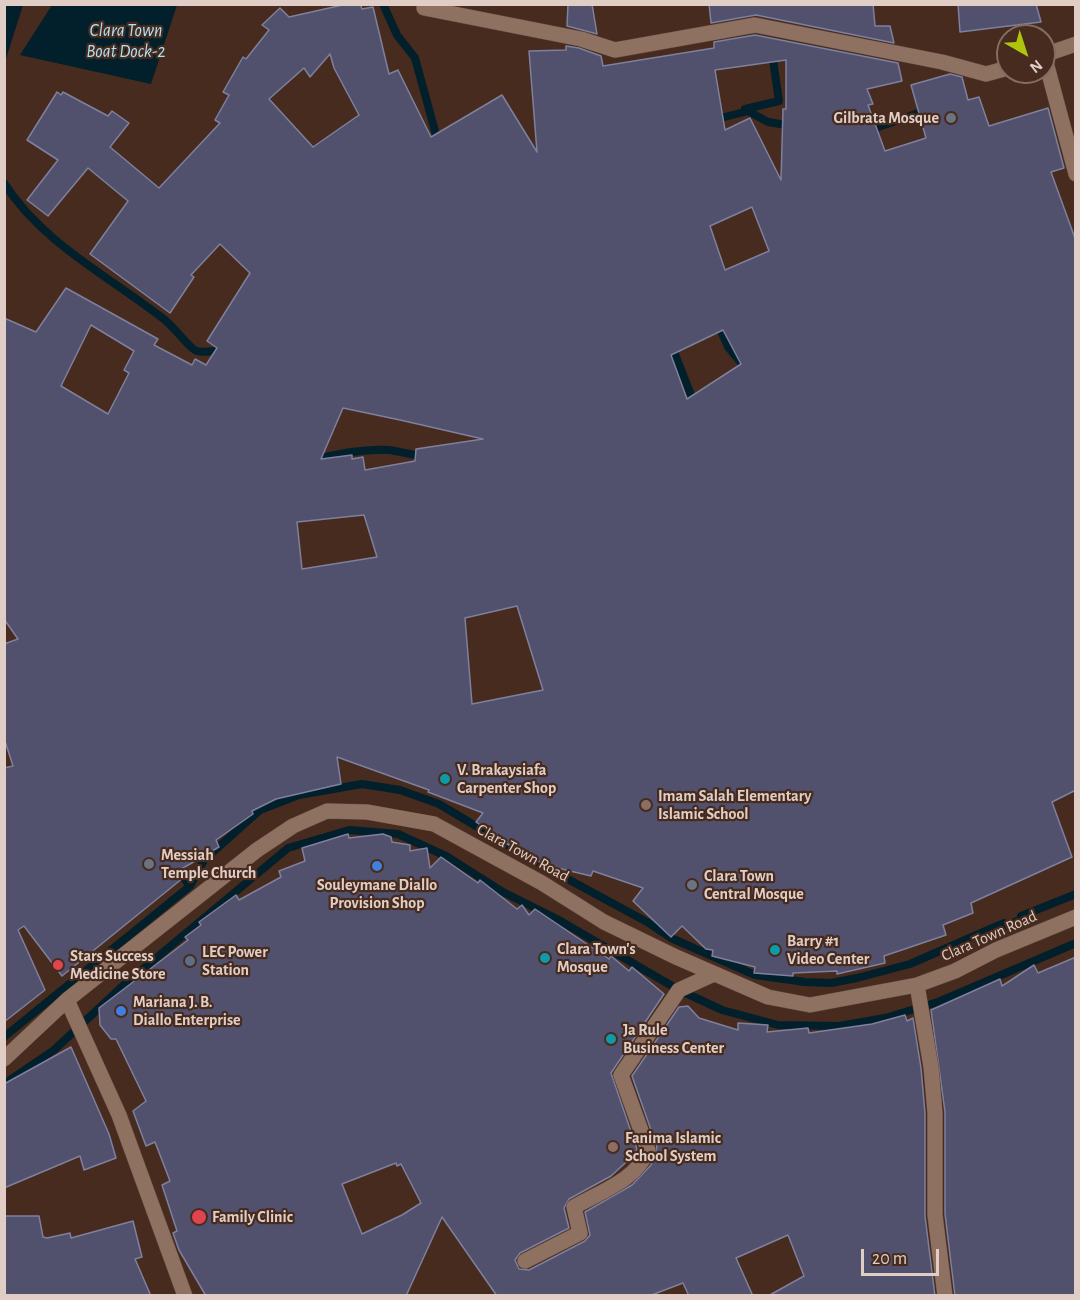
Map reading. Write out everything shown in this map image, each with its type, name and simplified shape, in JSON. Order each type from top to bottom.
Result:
[{"type":"street","points":[[424,8],[581,39],[615,50],[755,25],[942,62],[986,74],[996,71]]},
{"type":"street","points":[[1056,51],[1076,44]]},
{"type":"street","points":[[1052,84],[1076,174]]},
{"type":"street","name":"Clara Town Road","points":[[4,1059],[67,1000],[257,850],[293,826],[327,811],[366,812],[434,824],[542,883],[604,922],[712,975],[768,997],[810,1005],[917,985],[955,971],[996,951],[1076,918]]},
{"type":"street","points":[[525,1261],[580,1233],[574,1207],[632,1174],[645,1158],[648,1150],[621,1075],[679,990],[712,975]]},
{"type":"street","points":[[917,985],[932,1067],[936,1159],[935,1215],[945,1296]]},
{"type":"street","points":[[67,1000],[119,1115],[185,1296]]},
{"type":"water","points":[[4,5],[23,5],[5,62]]},
{"type":"water","name":"Clara Town Boat Dock-2","points":[[52,5],[177,5],[151,84],[20,55]]},
{"type":"building","points":[[347,4],[360,4],[362,9],[373,7],[389,74],[398,70],[431,137],[502,95],[537,152],[529,51],[566,50],[566,46],[601,56],[603,66],[714,48],[714,42],[755,35],[898,63],[902,81],[867,89],[873,104],[868,105],[885,151],[926,138],[911,85],[950,74],[962,77],[968,100],[979,97],[989,126],[1048,108],[1064,168],[1051,172],[1076,241],[1076,790],[1052,802],[1072,857],[971,903],[973,913],[943,925],[946,935],[884,956],[885,963],[837,974],[837,971],[793,973],[793,976],[754,973],[755,967],[712,956],[713,950],[706,949],[682,926],[671,937],[633,901],[643,888],[593,871],[591,876],[545,865],[507,844],[476,822],[483,813],[428,792],[429,790],[337,757],[341,784],[276,799],[252,811],[253,814],[216,840],[219,847],[178,871],[183,878],[62,976],[24,926],[18,930],[45,990],[4,1022],[4,768],[13,766],[4,738],[4,644],[18,639],[4,619],[4,318],[36,332],[66,288],[158,339],[154,345],[192,365],[195,359],[206,365],[217,348],[207,341],[250,273],[220,244],[191,275],[194,277],[170,313],[90,254],[128,201],[88,168],[48,216],[27,200],[58,160],[27,140],[57,92],[61,95],[63,92],[108,116],[112,111],[129,123],[110,147],[159,188],[220,123],[215,120],[229,95],[223,92],[243,57],[246,59],[269,30],[262,25],[280,8],[289,17]],"holes":[[[330,54],[334,68],[359,115],[313,147],[269,99],[304,68],[310,77]],[[786,60],[786,109],[783,109],[781,180],[750,118],[725,130],[715,70]],[[752,207],[769,251],[725,270],[710,226]],[[91,325],[134,351],[124,370],[129,373],[108,414],[61,386]],[[723,330],[741,364],[687,399],[671,355]],[[343,408],[483,439],[416,449],[415,461],[365,470],[363,457],[352,459],[352,455],[321,459]],[[364,515],[377,557],[302,569],[297,522]],[[517,606],[543,690],[472,704],[465,618]]]},
{"type":"building","points":[[568,4],[592,4],[597,34],[567,26]]},
{"type":"building","points":[[709,4],[873,4],[875,26],[890,26],[894,43],[756,15],[711,23]]},
{"type":"building","points":[[958,4],[1036,4],[1041,22],[996,24],[996,28],[960,32]]},
{"type":"building","points":[[348,834],[349,838],[383,834],[391,837],[392,842],[410,845],[410,851],[427,848],[430,868],[441,857],[478,883],[480,880],[517,909],[522,905],[529,915],[535,909],[609,959],[611,956],[629,971],[632,967],[664,994],[611,1073],[637,1149],[634,1155],[611,1176],[569,1199],[564,1208],[569,1228],[520,1253],[515,1260],[519,1269],[529,1270],[585,1241],[590,1235],[585,1212],[632,1185],[651,1165],[657,1147],[632,1076],[679,1007],[688,1006],[699,1018],[738,1030],[738,1023],[768,1025],[767,1032],[808,1028],[809,1033],[872,1024],[905,1015],[907,1021],[913,1018],[921,1068],[925,1113],[925,1216],[935,1296],[768,1296],[804,1276],[788,1235],[736,1258],[753,1296],[689,1296],[683,1283],[649,1296],[497,1296],[442,1217],[406,1296],[206,1296],[179,1250],[173,1233],[177,1231],[162,1185],[170,1181],[155,1142],[146,1146],[133,1111],[146,1101],[116,1039],[111,1039],[100,1025],[99,1008],[188,940],[185,937],[201,925],[199,922],[236,895],[239,900],[281,877],[279,871],[305,861],[302,848]],"holes":[[[396,1163],[397,1166],[401,1164],[421,1203],[362,1234],[342,1184]]]},
{"type":"building","points":[[1076,957],[1076,1296],[955,1296],[945,1214],[945,1112],[931,1010],[1000,979],[1002,986],[1034,965],[1038,973]]},
{"type":"building","points":[[71,1047],[109,1134],[116,1158],[84,1170],[80,1156],[4,1188],[4,1084]]},
{"type":"building","points":[[4,1216],[39,1216],[43,1237],[47,1238],[70,1233],[71,1238],[133,1221],[142,1257],[135,1259],[151,1296],[4,1296]]},
{"type":"waterway","points":[[383,4],[397,35],[415,58],[438,142]]},
{"type":"waterway","points":[[745,109],[779,101],[772,53]]},
{"type":"waterway","points":[[867,131],[927,110]]},
{"type":"waterway","points":[[713,120],[748,111],[768,122],[792,126]]},
{"type":"waterway","points":[[4,183],[20,205],[57,242],[165,320],[194,350],[224,353]]},
{"type":"waterway","points":[[718,324],[728,347],[742,364],[748,363]]},
{"type":"waterway","points":[[671,344],[693,400]]},
{"type":"waterway","points":[[313,460],[350,452],[379,450],[425,456]]},
{"type":"waterway","points":[[4,1037],[190,886],[204,860],[260,810],[299,795],[362,784],[400,790],[439,804],[529,858],[647,922],[671,938],[755,975],[831,983],[857,978],[910,964],[1004,923],[1006,926],[1022,919],[1021,916],[1076,894]]},
{"type":"waterway","points":[[4,1084],[54,1050],[125,984],[288,848],[349,830],[398,834],[448,857],[503,892],[557,919],[679,990],[722,1010],[778,1025],[839,1026],[885,1018],[938,1002],[1076,943]]},
{"type":"waterway","points":[[173,864],[190,886]]},
{"type":"place","name":"Gilbrata Mosque","points":[[951,118]]},
{"type":"place","name":"V. Brakaysiafa Carpenter Shop","points":[[445,779]]},
{"type":"place","name":"Imam Salah Elementary Islamic School","points":[[646,805]]},
{"type":"place","name":"Messiah Temple Church","points":[[149,864]]},
{"type":"place","name":"Souleymane Diallo Provision Shop","points":[[377,866]]},
{"type":"place","name":"Clara Town Central Mosque","points":[[692,885]]},
{"type":"place","name":"Barry #1 Video Center","points":[[775,950]]},
{"type":"place","name":"Clara Town's Mosque","points":[[545,958]]},
{"type":"place","name":"LEC Power Station","points":[[190,961]]},
{"type":"place","name":"Stars Success Medicine Store","points":[[58,965]]},
{"type":"place","name":"Mariana J. B. Diallo Enterprise","points":[[121,1011]]},
{"type":"place","name":"Ja Rule Business Center","points":[[611,1039]]},
{"type":"place","name":"Fanima Islamic School System","points":[[613,1147]]},
{"type":"place","name":"Family Clinic","points":[[199,1217]]}]
